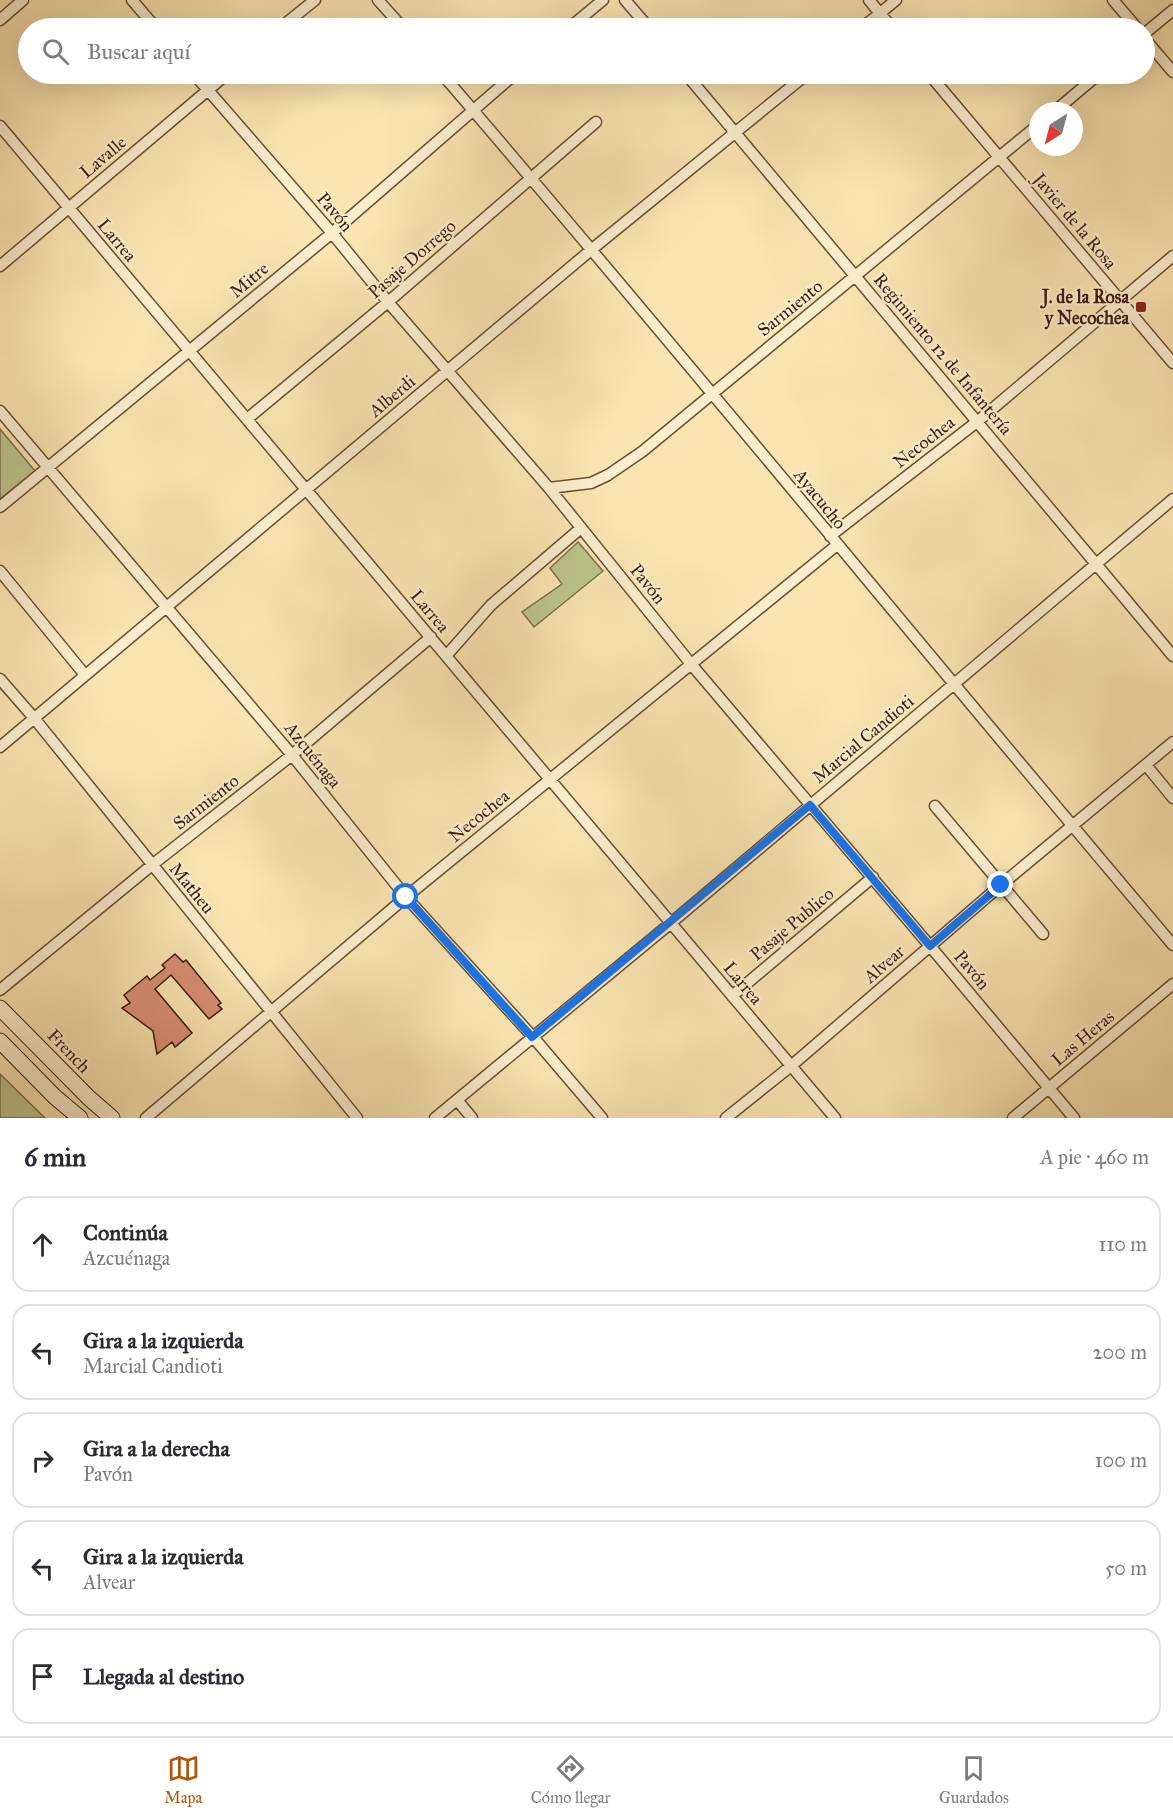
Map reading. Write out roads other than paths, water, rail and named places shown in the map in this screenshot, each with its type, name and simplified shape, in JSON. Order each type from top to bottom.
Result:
[{"type":"main road","name":"French","points":[[0,1008],[102,1115]]},
{"type":"main road","points":[[0,1041],[55,1097],[80,1118]]},
{"type":"street","points":[[132,0],[147,18]]},
{"type":"street","points":[[292,18],[315,0]]},
{"type":"street","points":[[378,0],[394,18]]},
{"type":"street","points":[[581,18],[603,0]]},
{"type":"street","points":[[625,0],[640,18]]},
{"type":"street","points":[[869,0],[884,18]]},
{"type":"street","points":[[874,18],[896,0]]},
{"type":"street","points":[[1113,0],[1128,18]]},
{"type":"street","points":[[0,20],[16,2]]},
{"type":"street","points":[[1155,26],[1173,10]]},
{"type":"street","points":[[1155,50],[1173,72]]},
{"type":"street","name":"Pavón","points":[[203,84],[549,488],[691,664],[1074,1118]]},
{"type":"street","name":"Lavalle","points":[[0,266],[214,84]]},
{"type":"street","name":"Ayacucho","points":[[451,84],[1173,945]]},
{"type":"street","name":"Mitre","points":[[0,507],[332,233],[503,84]]},
{"type":"street","name":"Regimiento 12 de Infantería","points":[[694,84],[1173,656]]},
{"type":"street","name":"Alberdi","points":[[0,747],[591,250],[795,84]]},
{"type":"street","name":"Javier de la Rosa","points":[[937,84],[1173,363]]},
{"type":"street","points":[[1066,102],[1087,84]]},
{"type":"street","name":"Pasaje Dorrego","points":[[247,419],[388,302],[596,122]]},
{"type":"street","name":"Larrea","points":[[0,126],[834,1118]]},
{"type":"street","name":"Sarmiento","points":[[549,488],[591,483],[608,475],[643,451],[1029,133]]},
{"type":"street","name":"Necochea","points":[[146,1118],[406,897],[691,664],[833,541],[1173,256]]},
{"type":"street","name":"Azcuénaga","points":[[0,411],[292,755],[406,897],[602,1118]]},
{"type":"street","name":"Marcial Candioti","points":[[435,1118],[1173,500]]},
{"type":"street","points":[[446,656],[491,605],[581,528]]},
{"type":"street","points":[[0,571],[86,675]]},
{"type":"street","name":"Sarmiento","points":[[0,990],[152,865],[292,755],[431,637]]},
{"type":"street","name":"Matheu","points":[[0,679],[357,1118]]},
{"type":"street","name":"Alvear","points":[[726,1118],[791,1066],[1001,885],[1173,742]]},
{"type":"street","points":[[1146,765],[1173,798]]},
{"type":"street","points":[[935,806],[1043,934]]},
{"type":"street","name":"Pasaje Publico","points":[[732,996],[873,878]]},
{"type":"street","name":"Las Heras","points":[[1013,1118],[1173,984]]},
{"type":"street","points":[[457,1100],[472,1118]]},
{"type":"place","name":"J. de la Rosa y Necochea","points":[[1141,307]]}]
